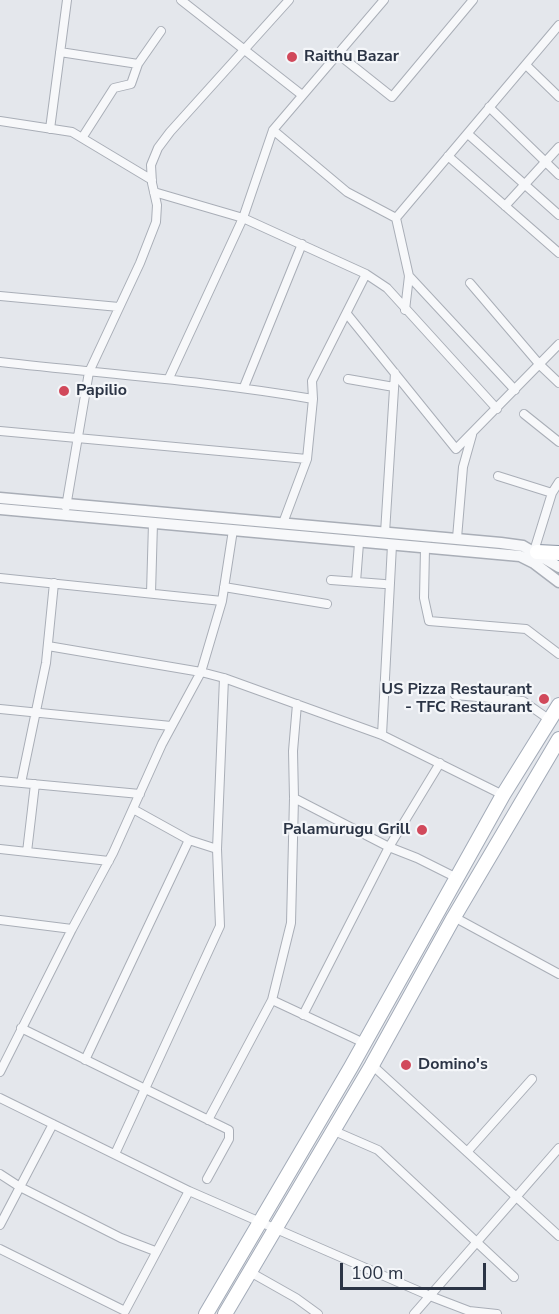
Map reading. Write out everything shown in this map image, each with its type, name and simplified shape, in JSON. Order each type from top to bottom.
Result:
[{"type":"main road","points":[[535,552],[559,553]]},
{"type":"main road","points":[[206,1314],[364,1043],[503,795],[559,705]]},
{"type":"main road","points":[[225,1314],[372,1065],[454,917],[559,739]]},
{"type":"street","points":[[50,129],[67,0]]},
{"type":"street","points":[[181,0],[302,96]]},
{"type":"street","points":[[66,509],[89,372],[141,263],[156,222],[157,205],[151,165],[158,148],[289,0]]},
{"type":"street","points":[[169,378],[243,218],[273,130],[384,0]]},
{"type":"street","points":[[338,54],[392,97],[473,0]]},
{"type":"street","points":[[396,218],[559,25]]},
{"type":"street","points":[[82,138],[114,88],[131,84],[138,64],[161,31]]},
{"type":"street","points":[[60,52],[138,64]]},
{"type":"street","points":[[526,65],[559,97]]},
{"type":"street","points":[[489,107],[559,175]]},
{"type":"street","points":[[0,121],[72,132],[152,180]]},
{"type":"street","points":[[273,130],[346,192],[396,218],[409,276],[405,310]]},
{"type":"street","points":[[468,134],[559,215]]},
{"type":"street","points":[[505,206],[559,147]]},
{"type":"street","points":[[448,156],[559,253]]},
{"type":"street","points":[[154,192],[243,218],[366,274],[387,288],[497,408]]},
{"type":"street","points":[[244,387],[302,244]]},
{"type":"street","points":[[283,524],[307,459],[313,399],[312,381],[366,274]]},
{"type":"street","points":[[409,276],[515,390]]},
{"type":"street","points":[[470,283],[540,365],[559,383]]},
{"type":"street","points":[[0,296],[119,307]]},
{"type":"street","points":[[347,314],[456,449],[559,344]]},
{"type":"street","points":[[0,362],[169,378],[244,387],[313,399]]},
{"type":"street","points":[[386,533],[395,373]]},
{"type":"street","points":[[348,379],[394,387]]},
{"type":"street","points":[[524,414],[559,442]]},
{"type":"street","points":[[0,431],[307,459]]},
{"type":"street","points":[[458,538],[463,467],[473,433]]},
{"type":"street","points":[[498,476],[552,493]]},
{"type":"street","points":[[535,552],[552,493],[559,483]]},
{"type":"street","points":[[0,498],[153,523],[520,556],[534,563],[559,582]]},
{"type":"street","points":[[0,508],[66,509],[458,538],[523,546],[559,567]]},
{"type":"street","points":[[151,593],[153,523]]},
{"type":"street","points":[[0,1072],[109,861],[171,726],[201,672],[222,602],[233,530]]},
{"type":"street","points":[[356,582],[359,543]]},
{"type":"street","points":[[382,735],[392,545]]},
{"type":"street","points":[[425,548],[424,598],[429,621],[526,629],[559,654]]},
{"type":"street","points":[[0,578],[222,602]]},
{"type":"street","points":[[331,580],[384,584]]},
{"type":"street","points":[[21,783],[48,646],[54,583]]},
{"type":"street","points":[[225,587],[327,604]]},
{"type":"street","points":[[48,646],[224,678],[382,735],[503,795]]},
{"type":"street","points":[[115,1154],[220,926],[217,849],[224,678]]},
{"type":"street","points":[[455,695],[523,701],[550,720]]},
{"type":"street","points":[[208,1120],[272,1000],[291,923],[293,751],[297,704]]},
{"type":"street","points":[[0,709],[171,726]]},
{"type":"street","points":[[303,1015],[389,847],[440,763]]},
{"type":"street","points":[[0,781],[140,794]]},
{"type":"street","points":[[27,852],[35,784]]},
{"type":"street","points":[[294,798],[455,878]]},
{"type":"street","points":[[133,809],[189,840],[217,849]]},
{"type":"street","points":[[85,1060],[189,840]]},
{"type":"street","points":[[0,849],[109,861]]},
{"type":"street","points":[[454,917],[559,974]]},
{"type":"street","points":[[0,920],[72,929]]},
{"type":"street","points":[[272,1000],[364,1043]]},
{"type":"street","points":[[21,1028],[225,1127],[230,1133],[229,1139],[207,1179]]},
{"type":"street","points":[[372,1065],[559,1236]]},
{"type":"street","points":[[467,1152],[532,1079]]},
{"type":"street","points":[[0,1098],[189,1191],[277,1227],[430,1296],[469,1311],[497,1314]]},
{"type":"street","points":[[0,1225],[53,1124]]},
{"type":"street","points":[[332,1130],[378,1150],[514,1277]]},
{"type":"street","points":[[414,1314],[559,1148]]},
{"type":"street","points":[[0,1174],[20,1187],[121,1238],[155,1251]]},
{"type":"street","points":[[0,1249],[125,1311],[189,1191]]},
{"type":"street","points":[[250,1272],[296,1298],[318,1314]]},
{"type":"place","name":"Raithu Bazar","points":[[292,57]]},
{"type":"place","name":"Papilio","points":[[64,391]]},
{"type":"place","name":"US Pizza Restaurant - TFC Restaurant","points":[[544,699]]},
{"type":"place","name":"Palamurugu Grill","points":[[422,830]]},
{"type":"place","name":"Domino's","points":[[406,1065]]}]
